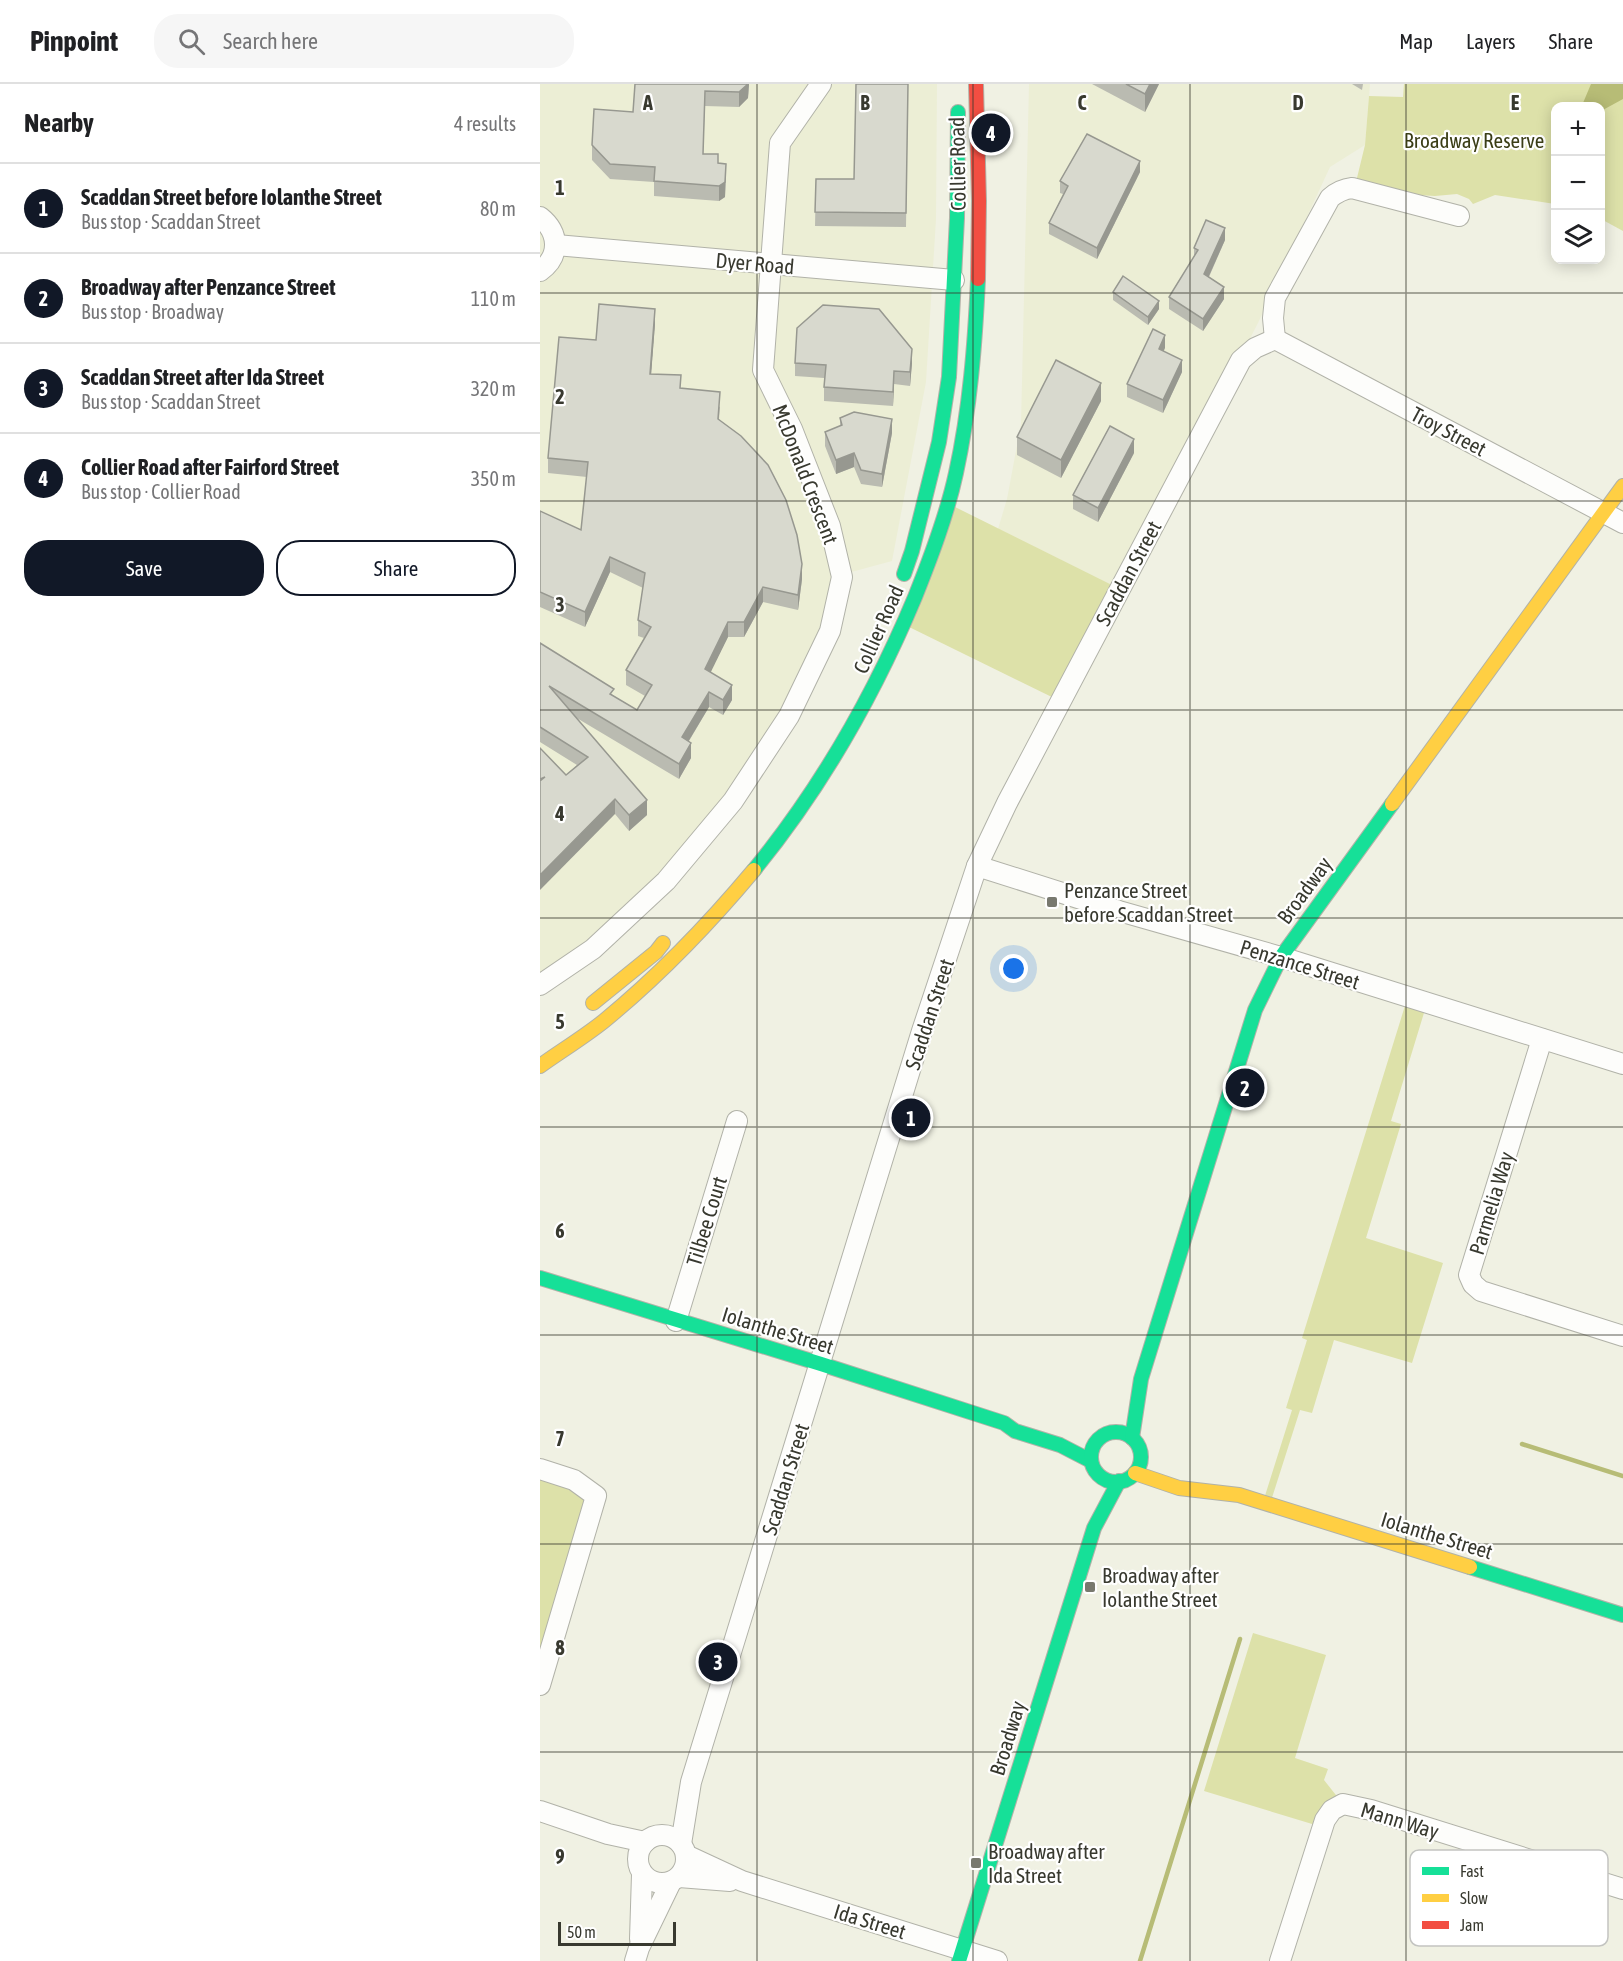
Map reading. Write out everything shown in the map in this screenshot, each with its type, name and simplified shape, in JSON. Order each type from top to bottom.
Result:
[{"type":"street","name":"McDonald Crescent","points":[[540,985],[593,949],[666,881],[733,801],[789,716],[830,631],[842,577],[830,526],[792,429],[763,370],[780,142],[821,84]]},
{"type":"street","name":"Collier Road","points":[[540,1065],[566,1049],[644,988],[723,907],[772,847],[825,773],[872,694],[908,618],[938,536],[959,460],[972,374],[977,286],[979,177],[976,84]]},
{"type":"street","name":"Collier Road","points":[[901,582],[912,551],[939,442],[949,377],[954,280],[958,95]]},
{"type":"street","points":[[1275,339],[1273,318],[1275,298],[1330,198],[1336,193],[1352,188],[1459,216]]},
{"type":"street","points":[[540,217],[549,224],[556,245],[554,255],[540,271]]},
{"type":"street","name":"Dyer Road","points":[[556,245],[954,280]]},
{"type":"street","name":"Troy Street","points":[[1275,339],[1623,523]]},
{"type":"street","name":"Scaddan Street","points":[[683,1849],[690,1782],[922,1031],[977,866],[1006,803],[1241,360],[1255,348],[1275,339]]},
{"type":"street","name":"Broadway","points":[[1132,1438],[1141,1379],[1255,1010],[1281,957],[1623,486]]},
{"type":"street","name":"Penzance Street","points":[[977,866],[1119,911],[1281,957],[1623,1064]]},
{"type":"street","points":[[581,1012],[656,952],[671,935]]},
{"type":"street","name":"Parmelia Way","points":[[1542,1039],[1469,1275],[1473,1284],[1481,1292],[1623,1336]]},
{"type":"street","name":"Tilbee Court","points":[[676,1321],[737,1121]]},
{"type":"street","name":"Iolanthe Street","points":[[540,1278],[1004,1423],[1015,1431],[1060,1445],[1091,1461]]},
{"type":"street","name":"Broadway","points":[[1099,1436],[1141,1379]]},
{"type":"street","name":"Iolanthe Street","points":[[1004,1423],[1027,1421]]},
{"type":"street","points":[[1119,1432],[1132,1438],[1146,1455],[1131,1477],[1098,1486],[1091,1461],[1091,1452],[1099,1436],[1119,1432]]},
{"type":"street","points":[[540,1469],[574,1480],[596,1496],[540,1685]]},
{"type":"street","name":"Iolanthe Street","points":[[1135,1473],[1190,1490],[1239,1495]]},
{"type":"street","name":"Iolanthe Street","points":[[1202,1478],[1239,1495],[1623,1615]]},
{"type":"street","name":"Broadway","points":[[961,1956],[1094,1528],[1119,1481]]},
{"type":"street","name":"Broadway","points":[[1094,1528],[1098,1486]]},
{"type":"street","name":"Scaddan Street","points":[[653,1838],[690,1782]]},
{"type":"street","name":"Mann Way","points":[[1280,1961],[1324,1820],[1332,1810],[1343,1804],[1371,1810],[1499,1850]]},
{"type":"street","points":[[540,1811],[608,1834],[653,1838],[669,1836],[683,1849],[686,1863],[637,1954]]},
{"type":"street","points":[[608,1834],[640,1870],[655,1883],[675,1880]]},
{"type":"street","points":[[637,1954],[640,1870],[638,1853],[653,1838]]},
{"type":"street","name":"Ida Street","points":[[683,1849],[742,1881],[961,1956],[997,1961]]},
{"type":"street","name":"Ida Street","points":[[675,1880],[742,1881]]},
{"type":"street","name":"Mann Way","points":[[1608,1884],[1623,1889]]},
{"type":"shaded area","points":[[540,84],[937,84],[936,219],[926,382],[892,561],[844,574],[790,716],[666,882],[540,985]]},
{"type":"shaded area","points":[[1029,84],[1370,84],[1365,145],[1330,167],[1258,323],[1120,589],[998,529],[1007,499],[1021,424]]},
{"type":"shaded area","points":[[1591,84],[1623,84],[1623,99],[1605,109],[1605,102],[1583,102]]},
{"type":"green space","name":"Broadway Reserve","points":[[1404,84],[1623,84],[1623,231],[1605,221],[1605,102],[1551,102],[1551,203],[1495,195],[1473,204],[1469,199],[1457,194],[1418,195],[1356,182],[1365,145],[1369,96],[1403,97]]},
{"type":"green space","points":[[947,503],[1120,589],[1060,701],[905,625]]},
{"type":"green space","points":[[1408,996],[1427,1003],[1391,1121],[1401,1124],[1366,1238],[1443,1263],[1412,1363],[1334,1340],[1312,1413],[1300,1410],[1270,1504],[1263,1502],[1292,1410],[1286,1408],[1307,1340],[1302,1338]]},
{"type":"green space","points":[[540,1469],[596,1496],[540,1685]]},
{"type":"green space","points":[[1253,1633],[1326,1655],[1295,1758],[1328,1769],[1324,1780],[1343,1804],[1322,1827],[1204,1791]]},
{"type":"building","points":[[635,84],[748,84],[739,92],[705,91],[703,154],[718,154],[718,163],[726,164],[725,182],[719,186],[654,181],[655,167],[610,164],[592,145],[594,109],[633,112]]},
{"type":"building","points":[[856,84],[908,84],[906,213],[815,212],[816,179],[854,179]]},
{"type":"building","points":[[1126,84],[1150,84],[1145,94]]},
{"type":"building","points":[[1087,134],[1140,161],[1097,248],[1049,223],[1068,186],[1060,181]]},
{"type":"building","points":[[1206,220],[1225,228],[1204,274],[1224,287],[1203,319],[1169,297],[1198,250],[1194,248]]},
{"type":"building","points":[[1123,276],[1159,301],[1148,317],[1113,292]]},
{"type":"building","points":[[599,304],[655,309],[650,374],[681,375],[680,388],[720,392],[718,419],[741,436],[768,465],[786,500],[797,535],[802,564],[798,595],[763,587],[744,622],[728,622],[705,669],[732,685],[723,700],[709,692],[682,737],[691,743],[679,764],[549,686],[647,800],[629,815],[615,799],[540,875],[540,781],[545,777],[540,779],[540,748],[566,775],[588,757],[540,727],[540,643],[614,689],[610,694],[637,710],[652,685],[626,670],[651,627],[638,620],[645,573],[610,557],[585,612],[540,592],[540,511],[581,530],[588,462],[548,458],[559,337],[596,340]]},
{"type":"building","points":[[823,305],[879,309],[912,349],[910,372],[894,371],[893,392],[824,387],[826,365],[795,363],[797,328]]},
{"type":"building","points":[[1153,329],[1165,335],[1159,349],[1182,360],[1163,400],[1127,384]]},
{"type":"building","points":[[1056,360],[1101,383],[1061,460],[1017,437]]},
{"type":"building","points":[[854,412],[892,419],[882,474],[861,470],[854,453],[836,460],[825,432],[842,425],[840,418]]},
{"type":"building","points":[[1110,426],[1134,439],[1098,508],[1073,495]]},
{"type":"waterway","points":[[1522,1444],[1623,1476]]},
{"type":"waterway","points":[[1140,1961],[1240,1639]]},
{"type":"traffic: fast","points":[[904,574],[912,551],[939,442],[949,377],[957,218],[958,112]]},
{"type":"traffic: fast","points":[[754,870],[802,807],[864,705],[899,634],[927,567],[948,504],[961,449],[971,376],[978,279]]},
{"type":"traffic: fast","points":[[1132,1438],[1141,1379],[1255,1010],[1281,957],[1392,804]]},
{"type":"traffic: fast","points":[[540,1278],[1004,1423],[1015,1431],[1060,1445],[1091,1461]]},
{"type":"traffic: fast","points":[[1116,1432],[1134,1439],[1141,1457],[1134,1475],[1116,1482],[1098,1475],[1091,1457],[1098,1439],[1116,1432]]},
{"type":"traffic: fast","points":[[959,1961],[1094,1528],[1119,1481]]},
{"type":"traffic: fast","points":[[1470,1567],[1623,1615]]},
{"type":"traffic: slow","points":[[1392,804],[1623,486]]},
{"type":"traffic: slow","points":[[540,1066],[596,1027],[645,986],[701,930],[754,870]]},
{"type":"traffic: slow","points":[[593,1003],[656,952],[663,943]]},
{"type":"traffic: slow","points":[[1135,1473],[1179,1488],[1239,1495],[1470,1567]]},
{"type":"traffic: jam","points":[[976,84],[978,279]]},
{"type":"place","name":"Collier Road after Fairford Street","points":[[991,133]]},
{"type":"place","name":"Penzance Street before Scaddan Street","points":[[1052,902]]},
{"type":"place","name":"Broadway after Penzance Street","points":[[1245,1088]]},
{"type":"place","name":"Scaddan Street before Iolanthe Street","points":[[911,1118]]},
{"type":"place","name":"Broadway after Iolanthe Street","points":[[1090,1587]]},
{"type":"place","name":"Scaddan Street after Ida Street","points":[[718,1662]]},
{"type":"place","name":"Broadway after Ida Street","points":[[976,1863]]}]
